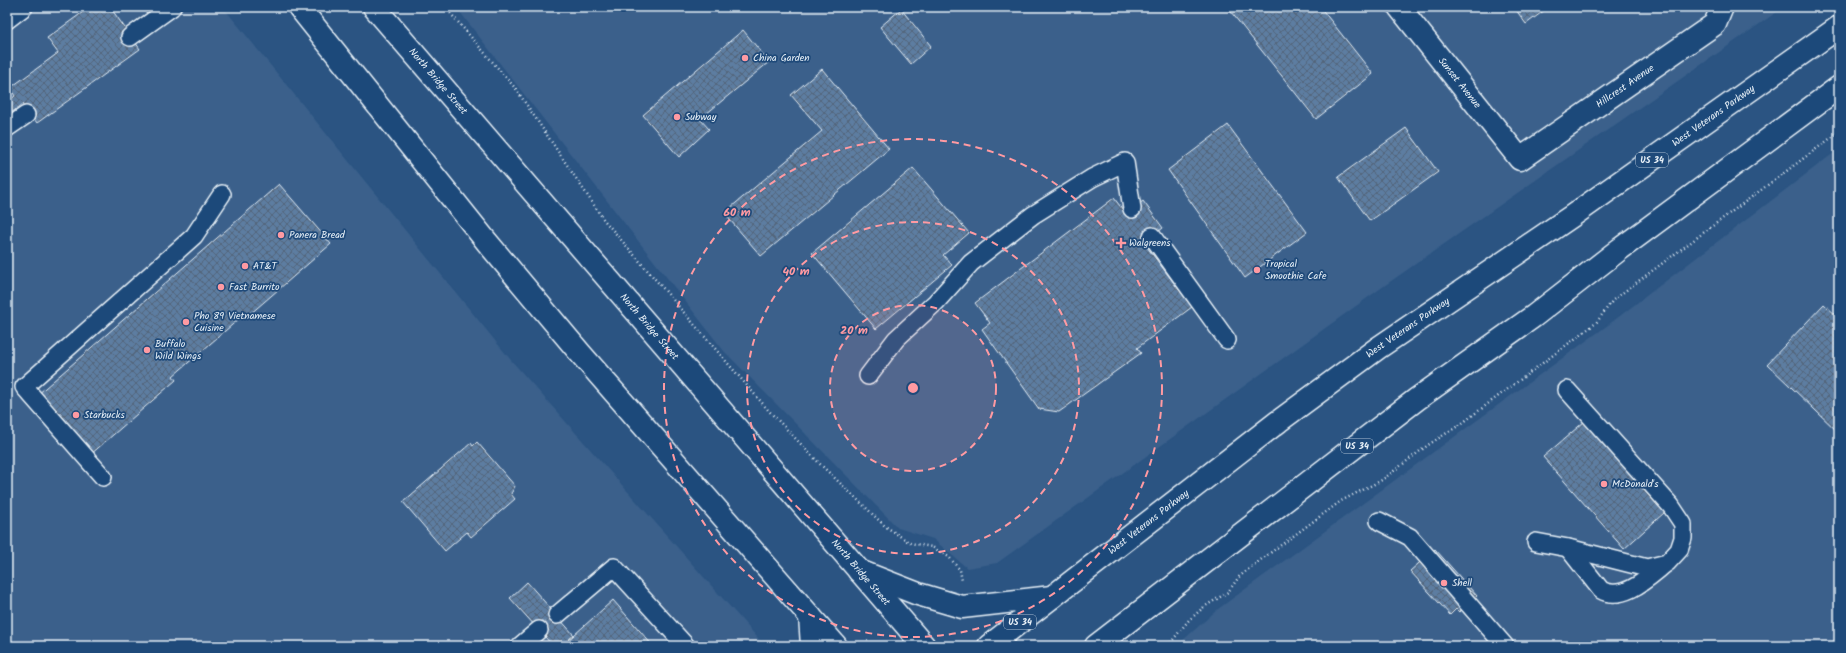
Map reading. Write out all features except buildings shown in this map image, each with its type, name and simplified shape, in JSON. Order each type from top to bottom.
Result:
[{"type":"main road","points":[[299,7],[487,242],[580,353],[836,646]]},
{"type":"main road","name":"North Bridge Street","points":[[374,7],[924,646]]},
{"type":"main road","name":"Sunset Avenue","points":[[1399,7],[1520,159]]},
{"type":"main road","name":"Hillcrest Avenue","points":[[1520,159],[1715,24],[1722,7]]},
{"type":"main road","name":"West Veterans Parkway","points":[[989,646],[1279,421],[1372,353],[1572,216],[1839,27]]},
{"type":"main road","name":"US 34","points":[[1096,646],[1111,639],[1417,399],[1534,316],[1620,249],[1839,88]]},
{"type":"main road","points":[[859,571],[918,594],[962,607],[1052,597]]},
{"type":"main road","points":[[810,616],[812,646]]},
{"type":"lane","points":[[7,20],[24,7]]},
{"type":"lane","points":[[130,37],[172,7]]},
{"type":"lane","points":[[7,128],[26,115]]},
{"type":"lane","points":[[868,376],[896,339],[936,302],[971,263],[1033,214],[1092,178],[1125,162],[1132,209]]},
{"type":"lane","points":[[103,477],[24,388],[194,236],[222,194]]},
{"type":"lane","points":[[1152,236],[1227,340]]},
{"type":"lane","points":[[1567,390],[1672,506],[1683,524],[1683,538],[1680,550],[1667,563],[1641,583],[1617,594],[1607,593],[1601,590],[1568,548]]},
{"type":"lane","points":[[1379,521],[1410,537],[1505,646]]},
{"type":"lane","points":[[1536,542],[1568,548],[1647,568],[1667,563]]},
{"type":"lane","points":[[557,615],[614,567],[686,646]]},
{"type":"lane","points":[[520,646],[539,630]]},
{"type":"path","points":[[445,7],[516,89],[604,220],[770,411],[820,464],[885,526],[910,543],[932,547],[949,557],[960,570],[962,588]]},
{"type":"path","points":[[1168,646],[1188,621],[1204,607],[1228,592],[1239,577],[1251,567],[1341,501],[1382,480],[1428,445],[1461,424],[1596,323],[1613,300],[1618,296],[1839,132]]},
{"type":"shaded area","points":[[7,7],[223,7],[510,359],[765,646],[7,646]]},
{"type":"shaded area","points":[[456,7],[1784,7],[1384,286],[997,563],[967,568],[933,539],[898,528],[724,351]]},
{"type":"shaded area","points":[[1839,149],[1839,646],[1179,646],[1182,641],[1218,609],[1608,325]]},
{"type":"place","name":"China Garden","points":[[745,58]]},
{"type":"place","name":"Subway","points":[[677,117]]},
{"type":"place","name":"Panera Bread","points":[[281,235]]},
{"type":"place","name":"Walgreens","points":[[1121,243]]},
{"type":"place","name":"AT&T","points":[[245,266]]},
{"type":"place","name":"Tropical Smoothie Cafe","points":[[1257,270]]},
{"type":"place","name":"Fast Burrito","points":[[221,287]]},
{"type":"place","name":"Pho 89 Vietnamese Cuisine","points":[[186,322]]},
{"type":"place","name":"Buffalo Wild Wings","points":[[147,350]]},
{"type":"place","name":"Starbucks","points":[[76,415]]},
{"type":"place","name":"McDonald's","points":[[1604,484]]},
{"type":"place","name":"Shell","points":[[1444,583]]}]
